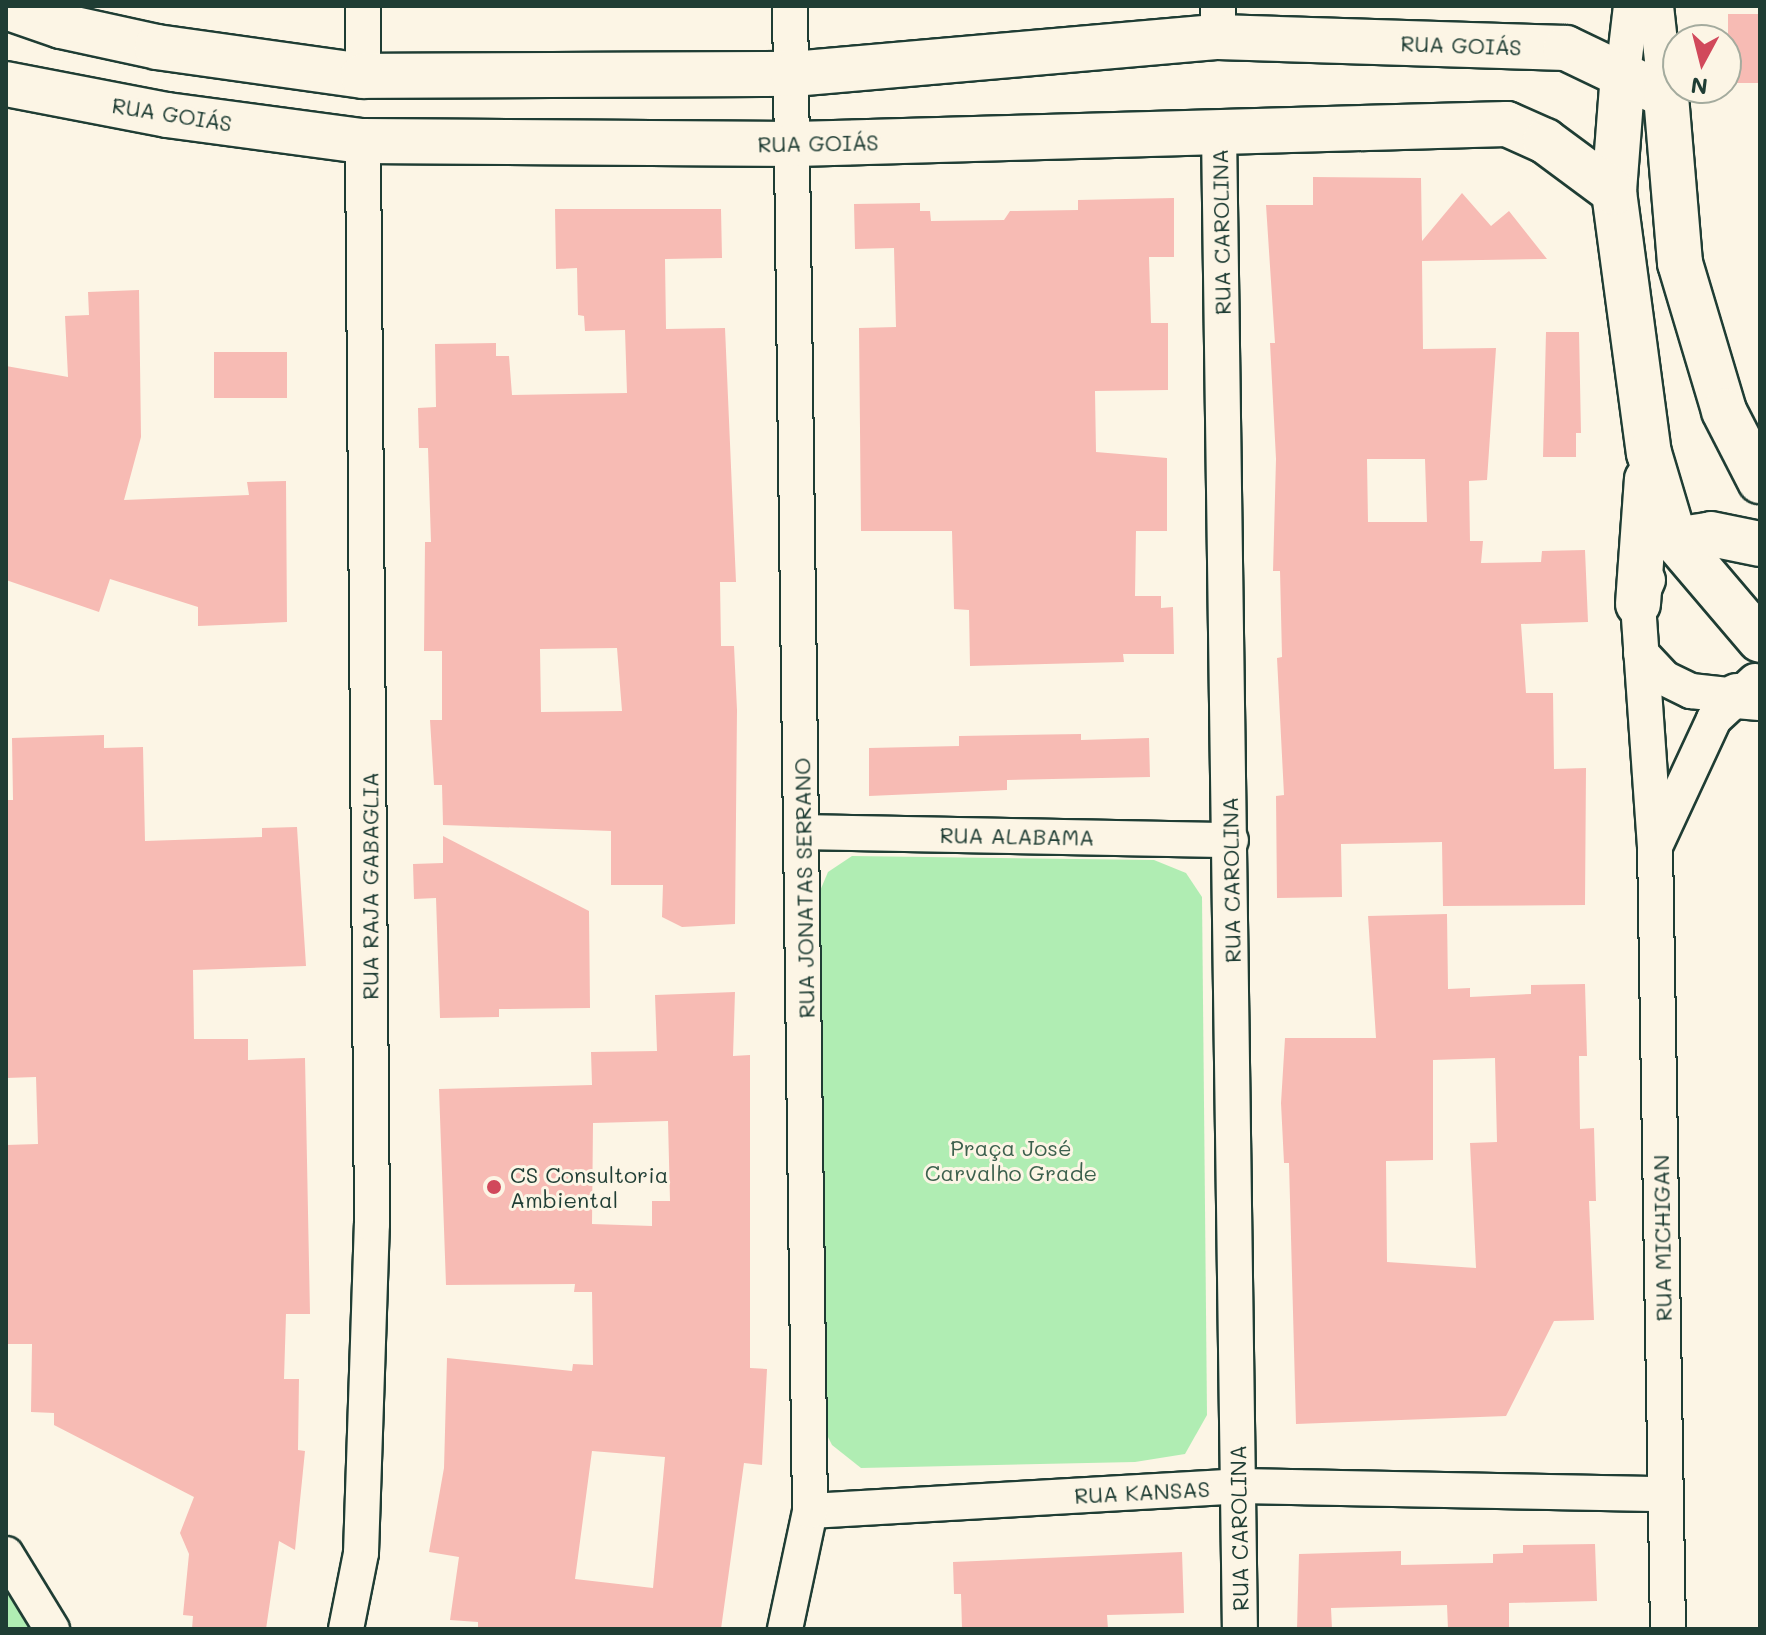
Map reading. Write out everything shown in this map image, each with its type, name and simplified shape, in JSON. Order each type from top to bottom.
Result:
[{"type":"main road","name":"RUA GOIÁS","points":[[6,7],[61,26],[157,47],[363,76],[793,74],[1218,22],[1566,48],[1662,94]]},
{"type":"main road","points":[[1623,74],[1614,192],[1649,453],[1675,540],[1760,640]]},
{"type":"main road","name":"RUA GOIÁS","points":[[6,84],[167,115],[363,141],[795,144],[1507,124],[1545,141],[1614,192]]},
{"type":"main road","points":[[1667,104],[1680,263],[1724,411],[1760,481]]},
{"type":"main road","points":[[1638,604],[1649,453]]},
{"type":"main road","points":[[1675,540],[1711,534],[1760,544]]},
{"type":"street","points":[[363,6],[363,76]]},
{"type":"street","name":"RUA JONATAS SERRANO","points":[[785,1629],[810,1511],[795,144],[790,6]]},
{"type":"street","points":[[1623,74],[1631,6]]},
{"type":"street","points":[[1656,6],[1662,60]]},
{"type":"street","name":"RUA CAROLINA","points":[[1219,131],[1240,1629]]},
{"type":"street","name":"RUA RAJA GABAGLIA","points":[[346,1629],[361,1553],[372,1224],[363,141]]},
{"type":"street","name":"RUA MICHIGAN","points":[[1668,1629],[1655,846],[1638,604],[1651,571],[1675,540]]},
{"type":"street","points":[[1641,653],[1664,678],[1691,691],[1752,690]]},
{"type":"street","name":"RUA MICHIGAN","points":[[1655,846],[1714,719],[1752,690]]},
{"type":"street","name":"RUA ALABAMA","points":[[803,832],[1231,840]]},
{"type":"street","name":"RUA KANSAS","points":[[810,1511],[1239,1486],[1666,1494]]},
{"type":"street","points":[[6,1554],[52,1629]]},
{"type":"green space","name":"Praça José Carvalho Grade","points":[[852,856],[1154,860],[1186,873],[1202,897],[1207,1415],[1185,1454],[1135,1462],[861,1468],[832,1445],[819,1419],[814,905],[828,872]]},
{"type":"green space","points":[[6,1585],[29,1629],[6,1629]]},
{"type":"building","points":[[1728,14],[1760,14],[1760,83],[1742,83],[1742,24],[1728,24]]},
{"type":"building","points":[[1313,177],[1421,178],[1422,241],[1462,193],[1491,226],[1509,211],[1547,259],[1422,261],[1423,349],[1496,348],[1487,480],[1469,481],[1470,541],[1483,541],[1481,563],[1541,562],[1542,551],[1585,550],[1588,622],[1521,624],[1526,693],[1553,693],[1554,769],[1586,768],[1585,905],[1443,906],[1442,842],[1341,844],[1342,897],[1277,898],[1276,796],[1284,795],[1277,658],[1282,657],[1280,571],[1273,571],[1276,459],[1270,343],[1275,343],[1266,205],[1313,205]],"holes":[[[1367,459],[1425,459],[1427,522],[1368,522]]]},
{"type":"building","points":[[1174,198],[1174,257],[1149,257],[1151,323],[1168,323],[1168,390],[1095,391],[1096,452],[1167,458],[1167,531],[1136,531],[1135,596],[1161,596],[1161,608],[1173,607],[1174,654],[1123,654],[1124,662],[970,666],[969,610],[954,609],[952,531],[861,531],[859,328],[896,327],[894,248],[855,249],[854,204],[920,203],[920,211],[930,211],[931,221],[1004,220],[1010,211],[1078,210],[1078,200]]},
{"type":"building","points":[[555,209],[721,209],[722,258],[665,259],[666,329],[725,328],[736,582],[720,582],[721,646],[734,646],[737,710],[735,924],[682,927],[662,917],[663,885],[611,885],[611,831],[443,825],[442,785],[434,785],[430,720],[442,720],[442,651],[424,651],[425,542],[431,542],[428,448],[419,448],[418,408],[436,407],[435,344],[496,343],[496,356],[509,356],[512,395],[627,393],[625,330],[585,331],[584,316],[578,315],[577,268],[556,269]],"holes":[[[617,648],[622,711],[541,712],[540,649]]]},
{"type":"building","points":[[139,290],[141,437],[124,500],[249,495],[247,482],[286,481],[287,622],[198,626],[198,607],[110,579],[99,612],[6,580],[6,366],[68,377],[65,316],[89,315],[88,292]]},
{"type":"building","points":[[1546,332],[1579,332],[1581,433],[1576,433],[1576,457],[1543,457]]},
{"type":"building","points":[[214,352],[287,352],[287,398],[214,398]]},
{"type":"building","points":[[1081,734],[1081,740],[1149,738],[1150,777],[1007,780],[1007,790],[869,796],[869,748],[959,746],[959,736]]},
{"type":"building","points":[[104,735],[104,748],[143,747],[145,841],[262,837],[262,828],[297,827],[306,966],[193,970],[194,1039],[248,1039],[248,1060],[305,1058],[310,1314],[286,1314],[284,1379],[299,1379],[298,1450],[305,1451],[295,1550],[279,1541],[266,1629],[192,1629],[193,1616],[183,1615],[189,1554],[180,1533],[194,1497],[54,1425],[54,1413],[31,1412],[32,1344],[6,1344],[6,1145],[38,1144],[36,1077],[6,1078],[6,800],[13,800],[12,738]]},
{"type":"building","points":[[443,836],[589,911],[590,1008],[499,1009],[499,1017],[440,1018],[436,898],[414,899],[413,864],[443,863]]},
{"type":"building","points":[[1447,914],[1448,989],[1470,988],[1470,997],[1531,994],[1531,985],[1585,984],[1587,1056],[1579,1056],[1580,1129],[1594,1128],[1596,1201],[1589,1201],[1594,1320],[1554,1321],[1506,1416],[1296,1424],[1289,1163],[1284,1163],[1281,1103],[1285,1038],[1376,1038],[1368,916]],"holes":[[[1495,1058],[1497,1142],[1470,1143],[1476,1268],[1387,1262],[1386,1161],[1433,1160],[1433,1060]]]},
{"type":"building","points":[[735,992],[733,1056],[750,1055],[750,1368],[767,1369],[762,1465],[744,1463],[721,1629],[478,1629],[478,1622],[450,1620],[459,1557],[429,1552],[444,1468],[447,1358],[572,1371],[573,1364],[593,1365],[592,1292],[574,1292],[575,1284],[446,1285],[439,1089],[592,1085],[591,1052],[657,1051],[655,995]],"holes":[[[668,1121],[670,1201],[652,1201],[652,1226],[592,1224],[593,1123]],[[592,1451],[665,1457],[653,1588],[575,1579]]]},
{"type":"building","points":[[1595,1544],[1597,1601],[1509,1603],[1509,1629],[1448,1629],[1447,1605],[1331,1608],[1332,1629],[1297,1629],[1299,1554],[1401,1551],[1401,1565],[1493,1563],[1493,1554],[1523,1553],[1523,1545]]},
{"type":"building","points":[[1182,1552],[1184,1613],[1107,1615],[1108,1629],[962,1629],[961,1594],[954,1594],[953,1562]]},
{"type":"place","name":"CS Consultoria Ambiental","points":[[494,1187]]}]
